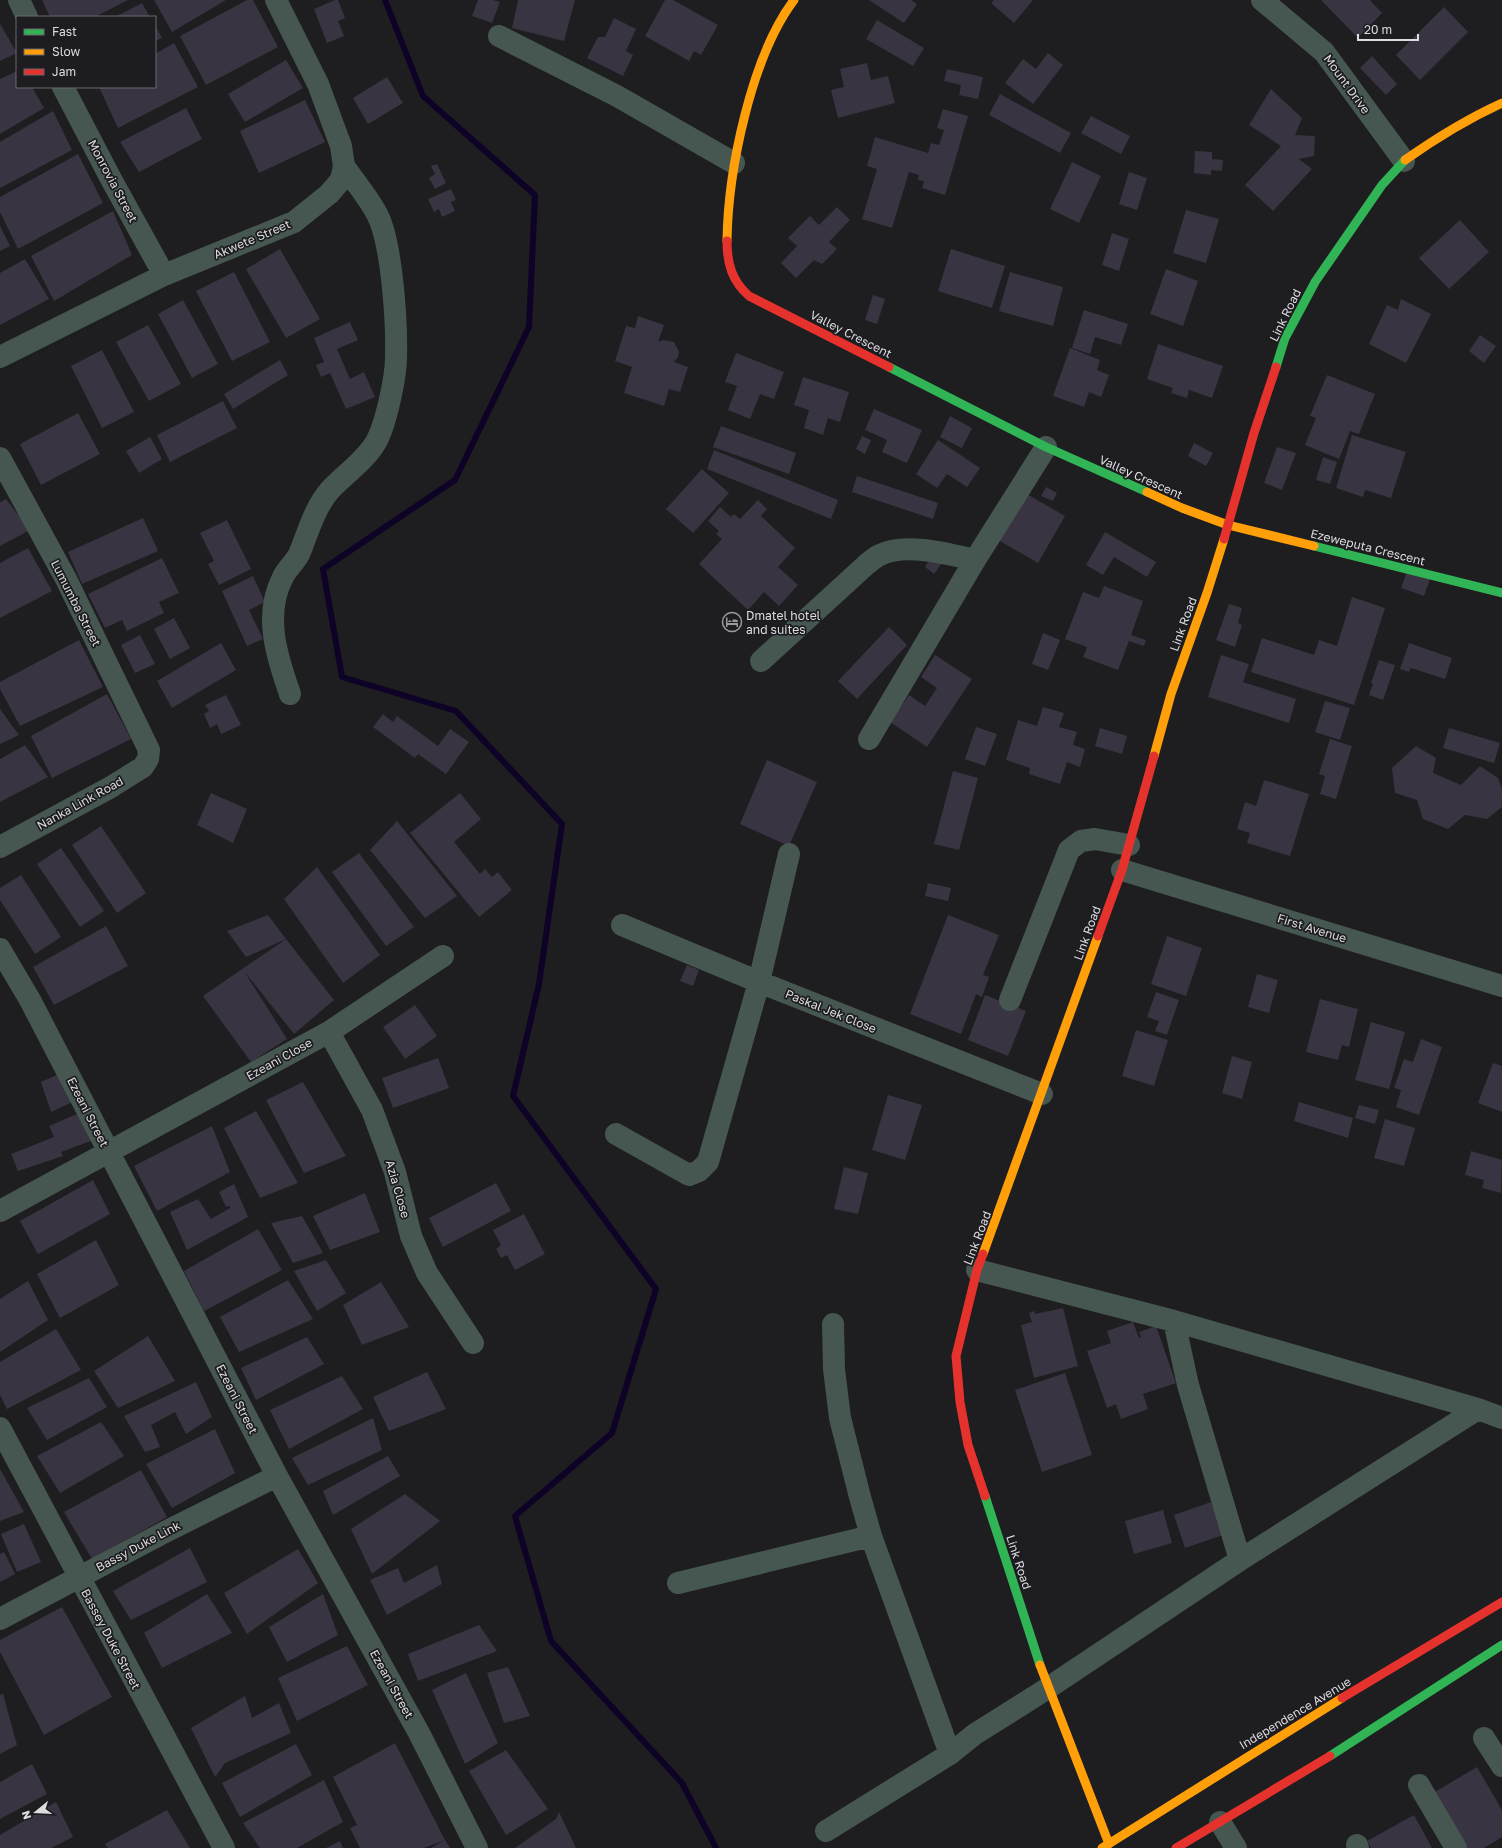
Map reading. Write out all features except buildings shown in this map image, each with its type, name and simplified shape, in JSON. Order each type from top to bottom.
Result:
[{"type":"street","points":[[19,0],[27,16]]},
{"type":"street","name":"Akwete Street","points":[[0,357],[164,275],[294,222],[329,194],[341,180],[344,166],[341,146],[318,84],[276,0]]},
{"type":"street","name":"Valley Crescent","points":[[794,0],[787,8],[764,57],[750,95],[734,163],[727,231],[730,269],[736,285],[749,296],[1046,447],[1182,508],[1228,526]]},
{"type":"street","name":"Mount Drive","points":[[1262,0],[1324,52],[1404,161]]},
{"type":"street","points":[[499,36],[617,96],[734,163]]},
{"type":"street","name":"Monrovia Street","points":[[65,88],[111,179],[164,275]]},
{"type":"street","name":"Link Road","points":[[1106,1846],[1048,1688],[968,1445],[960,1402],[956,1356],[977,1270],[1122,870],[1171,694],[1207,593],[1228,526],[1254,433],[1285,338],[1315,282],[1382,185],[1404,161],[1434,138],[1472,117],[1502,103]]},
{"type":"street","points":[[290,694],[278,658],[273,632],[274,604],[282,577],[299,554],[310,526],[330,491],[352,470],[376,443],[387,411],[396,358],[395,314],[385,238],[377,214],[344,166]]},
{"type":"street","points":[[869,738],[975,560],[1046,447]]},
{"type":"street","name":"Lumumba Street","points":[[0,458],[66,579],[149,750]]},
{"type":"street","name":"Ezeweputa Crescent","points":[[1228,526],[1487,588],[1502,593]]},
{"type":"street","points":[[761,661],[867,564],[880,555],[891,551],[939,551],[975,560]]},
{"type":"street","name":"Nanka Link Road","points":[[0,847],[111,787],[143,767],[148,759],[149,750]]},
{"type":"street","points":[[1010,1000],[1069,850],[1081,841],[1095,839],[1130,845]]},
{"type":"street","points":[[616,1134],[689,1174],[699,1171],[708,1162],[759,982],[789,854]]},
{"type":"street","name":"First Avenue","points":[[1122,870],[1502,986]]},
{"type":"street","name":"Paskal Jek Close","points":[[622,925],[759,982],[1042,1094]]},
{"type":"street","name":"Ezeani Street","points":[[0,949],[30,1000],[277,1476],[419,1733],[477,1848]]},
{"type":"street","name":"Ezeani Close","points":[[0,1211],[329,1032],[443,956]]},
{"type":"street","name":"Azia Close","points":[[329,1032],[372,1110],[395,1172],[411,1236],[427,1273],[472,1343]]},
{"type":"street","points":[[977,1270],[1174,1321],[1478,1409],[1502,1418]]},
{"type":"street","points":[[1174,1321],[1188,1384],[1240,1560]]},
{"type":"street","points":[[833,1324],[834,1369],[840,1418],[871,1536],[950,1754]]},
{"type":"street","points":[[826,1831],[950,1754],[974,1734],[1048,1688],[1240,1560],[1478,1409]]},
{"type":"street","name":"Bassey Duke Street","points":[[0,1428],[24,1471],[78,1578],[224,1848]]},
{"type":"street","name":"Bassy Duke Link","points":[[0,1619],[277,1476]]},
{"type":"street","points":[[678,1583],[871,1536]]},
{"type":"street","name":"Independence Avenue","points":[[1106,1846],[1270,1742],[1502,1602]]},
{"type":"street","points":[[1176,1848],[1337,1752],[1502,1645]]},
{"type":"street","points":[[1484,1738],[1502,1766]]},
{"type":"street","points":[[1419,1785],[1456,1848]]},
{"type":"street","points":[[1220,1822],[1236,1848]]},
{"type":"waterway","points":[[385,0],[423,96],[535,195],[529,327],[455,480],[323,569],[342,677],[456,711],[562,824],[539,984],[513,1096],[656,1289],[612,1433],[515,1516],[551,1641],[682,1783],[716,1848]]},
{"type":"traffic: fast","points":[[1276,367],[1285,338],[1315,282],[1382,185],[1405,160]]},
{"type":"traffic: fast","points":[[889,367],[1046,447],[1147,492]]},
{"type":"traffic: fast","points":[[1314,546],[1502,593]]},
{"type":"traffic: fast","points":[[985,1496],[1040,1665]]},
{"type":"traffic: fast","points":[[1330,1756],[1502,1645]]},
{"type":"traffic: slow","points":[[727,241],[728,213],[737,149],[754,83],[779,24],[794,0]]},
{"type":"traffic: slow","points":[[1405,160],[1452,129],[1502,103]]},
{"type":"traffic: slow","points":[[1147,492],[1182,508],[1228,525],[1314,546]]},
{"type":"traffic: slow","points":[[1154,756],[1171,694],[1207,593],[1224,539]]},
{"type":"traffic: slow","points":[[983,1254],[1098,936]]},
{"type":"traffic: slow","points":[[1040,1665],[1109,1844]]},
{"type":"traffic: slow","points":[[1102,1848],[1342,1698]]},
{"type":"traffic: jam","points":[[727,241],[729,265],[738,284],[749,296],[889,367]]},
{"type":"traffic: jam","points":[[1224,539],[1254,433],[1276,367]]},
{"type":"traffic: jam","points":[[1098,936],[1122,870],[1154,756]]},
{"type":"traffic: jam","points":[[983,1254],[977,1270],[956,1356],[960,1402],[968,1445],[985,1496]]},
{"type":"traffic: jam","points":[[1342,1698],[1502,1602]]},
{"type":"traffic: jam","points":[[1176,1848],[1330,1756]]},
{"type":"place","name":"Dmatel hotel and suites","points":[[732,622]]}]
